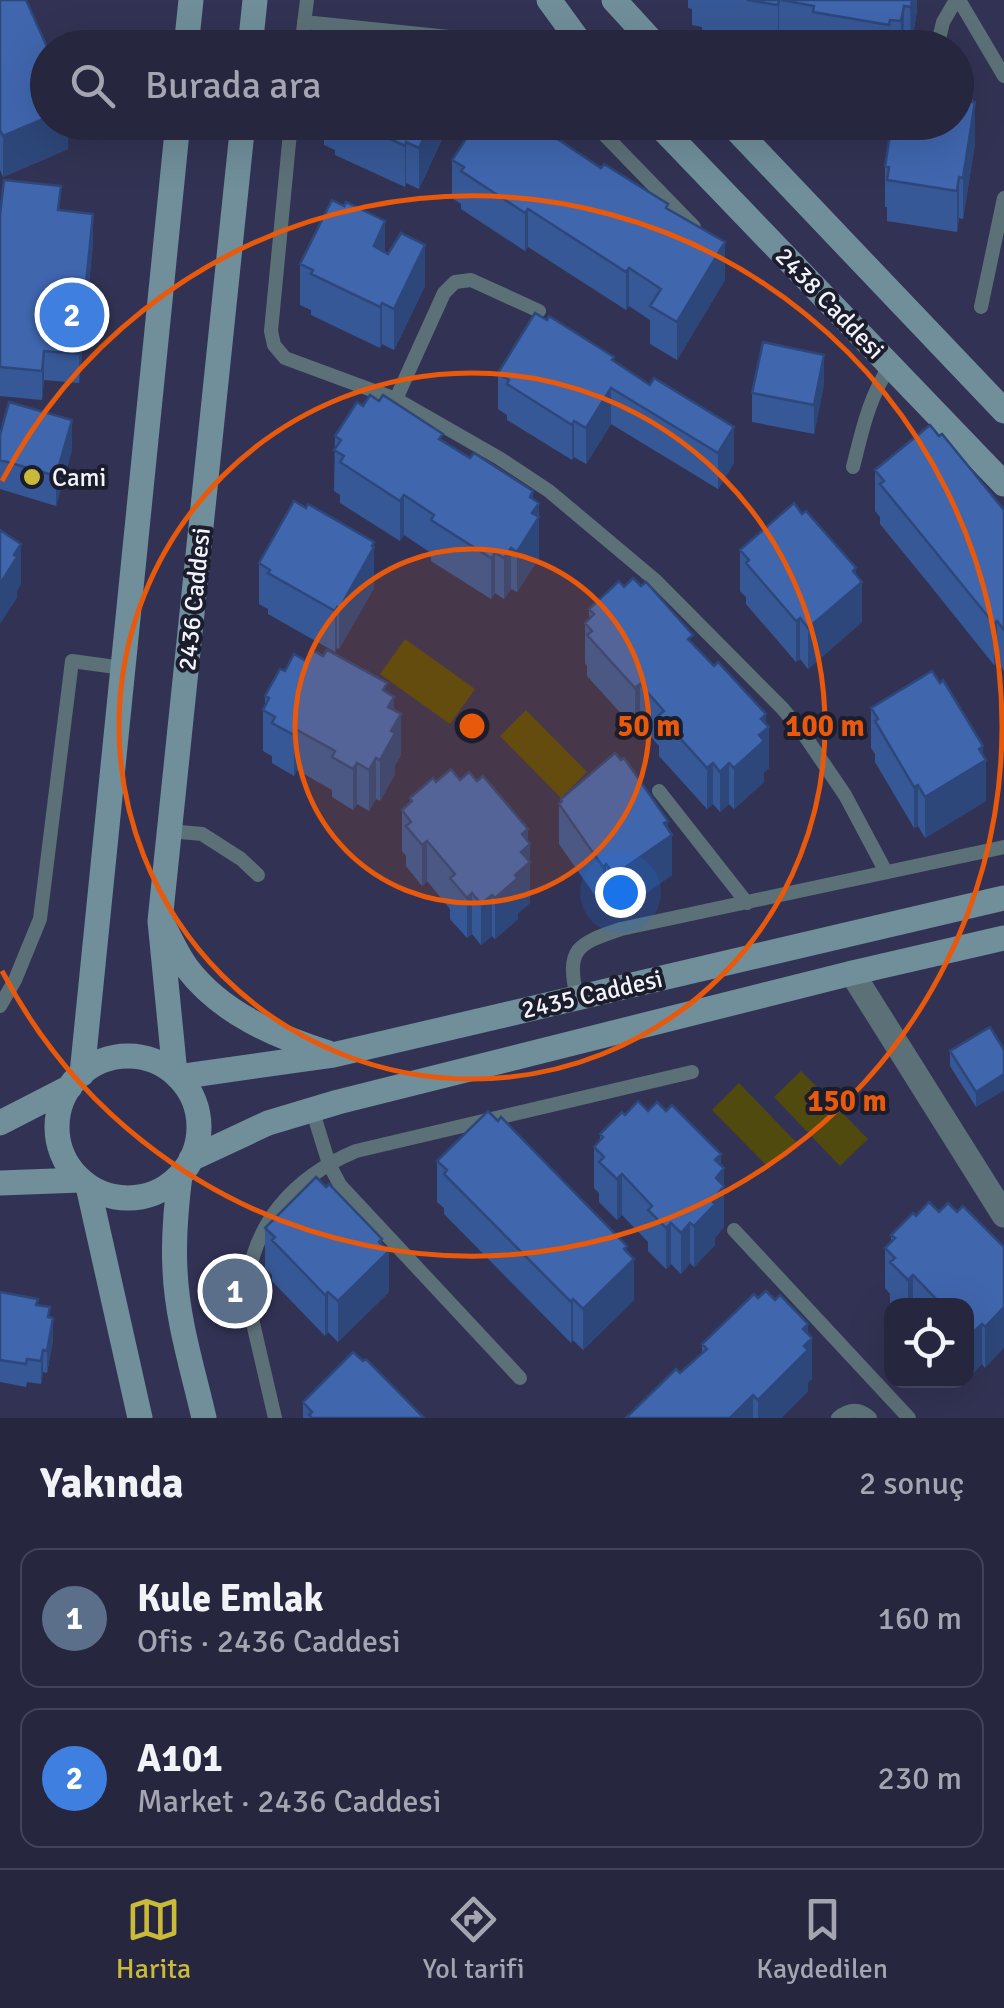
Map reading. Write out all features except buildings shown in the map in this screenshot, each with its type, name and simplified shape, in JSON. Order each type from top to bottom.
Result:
[{"type":"street","points":[[188,30],[191,0]]},
{"type":"street","points":[[252,30],[255,0]]},
{"type":"street","points":[[548,0],[570,30]]},
{"type":"street","points":[[614,0],[642,30]]},
{"type":"street","points":[[140,1418],[84,1183],[68,1166],[58,1140],[59,1113],[76,1080],[123,668],[176,140]]},
{"type":"street","name":"2436 Caddesi","points":[[177,1076],[160,921],[241,140]]},
{"type":"street","name":"2438 Caddesi","points":[[673,140],[1004,484]]},
{"type":"street","name":"2438 Caddesi","points":[[747,140],[1004,411]]},
{"type":"street","name":"2435 Caddesi","points":[[0,1122],[106,1060],[124,1056],[151,1060],[177,1076],[333,1055],[1004,898]]},
{"type":"street","points":[[160,921],[187,968],[235,1012],[286,1040],[333,1055]]},
{"type":"street","name":"2435 Caddesi","points":[[0,1183],[84,1183],[113,1196],[141,1197],[166,1187],[186,1167],[268,1123],[852,973],[1004,938]]},
{"type":"street","points":[[852,973],[1004,1215]]},
{"type":"street","points":[[177,1076],[193,1099],[198,1134],[174,1218],[174,1274],[204,1418]]},
{"type":"lane","points":[[303,30],[306,0]]},
{"type":"lane","points":[[941,30],[958,0],[1004,76]]},
{"type":"lane","points":[[304,22],[381,30]]},
{"type":"lane","points":[[289,140],[271,331],[274,345],[285,358],[396,400],[499,458],[548,491],[655,580],[794,722],[845,795],[886,872]]},
{"type":"lane","points":[[610,140],[694,226]]},
{"type":"lane","points":[[981,307],[1004,198]]},
{"type":"lane","points":[[396,400],[444,293],[454,282],[471,280],[538,311]]},
{"type":"lane","points":[[853,467],[868,408],[890,366]]},
{"type":"lane","points":[[0,1006],[40,919],[72,661],[123,668]]},
{"type":"lane","points":[[659,791],[746,902]]},
{"type":"lane","points":[[170,831],[202,834],[258,875]]},
{"type":"lane","points":[[577,998],[572,963],[587,942],[622,930],[1004,847]]},
{"type":"lane","points":[[275,1418],[246,1293],[257,1242],[276,1209],[299,1185],[356,1151],[692,1072]]},
{"type":"lane","points":[[312,1110],[340,1185],[520,1378]]},
{"type":"lane","points":[[734,1230],[909,1418]]},
{"type":"lane","points":[[838,1418],[854,1410],[870,1418]]},
{"type":"shaded area","points":[[405,639],[475,689],[450,724],[380,674]]},
{"type":"shaded area","points":[[526,710],[587,772],[561,798],[500,736]]},
{"type":"shaded area","points":[[801,1071],[868,1139],[840,1166],[774,1097]]},
{"type":"shaded area","points":[[739,1083],[796,1142],[769,1168],[712,1110]]},
{"type":"place","name":"A101","points":[[72,315]]},
{"type":"place","name":"Cami","points":[[32,477]]},
{"type":"place","name":"Kule Emlak","points":[[235,1291]]}]
